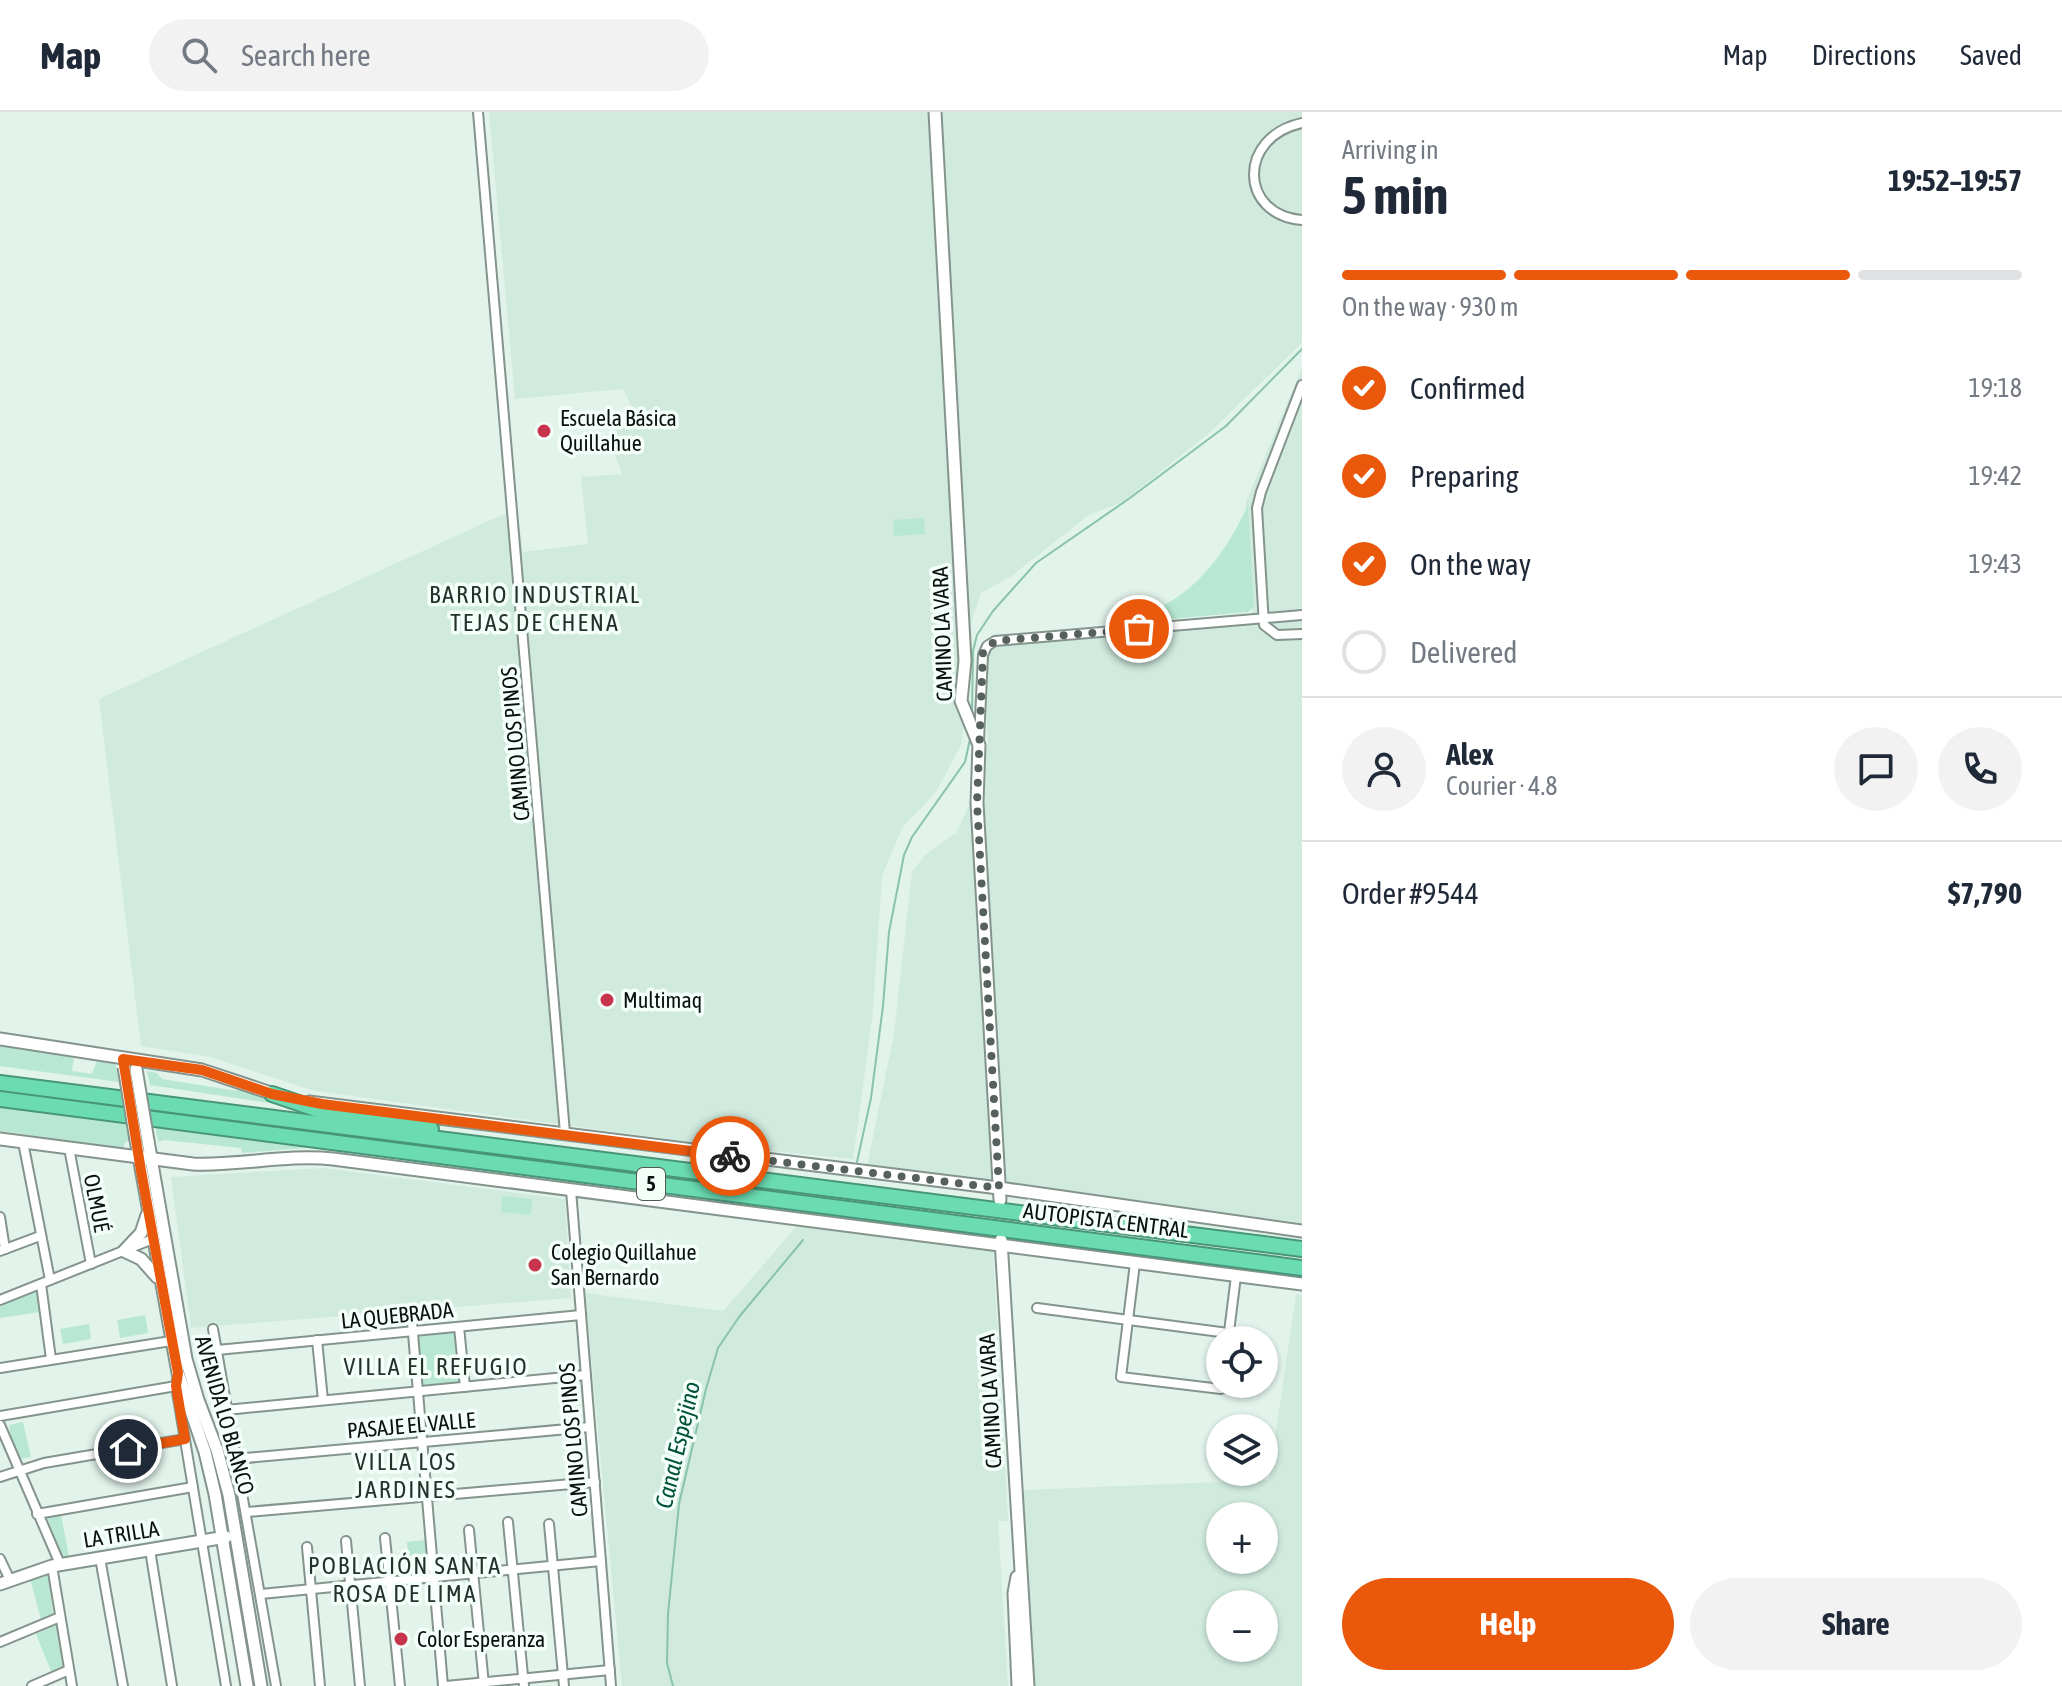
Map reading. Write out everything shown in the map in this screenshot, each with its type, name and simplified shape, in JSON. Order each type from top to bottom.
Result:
[{"type":"highway","name":"AUTOPISTA CENTRAL","points":[[0,1083],[1302,1249]]},
{"type":"highway","points":[[272,1094],[325,1112],[442,1131],[489,1145]]},
{"type":"highway","name":"AUTOPISTA CENTRAL","points":[[0,1099],[1302,1268]]},
{"type":"street","name":"CAMINO LOS PINOS","points":[[478,112],[565,1133]]},
{"type":"street","name":"CAMINO LA VARA","points":[[935,112],[964,646],[961,697],[977,741],[977,803],[1000,1194]]},
{"type":"street","points":[[1302,123],[1281,129],[1263,144],[1256,157],[1254,174],[1256,188],[1268,206],[1282,215],[1302,220]]},
{"type":"street","points":[[977,741],[983,655],[991,643],[1262,618],[1301,615],[1298,625],[1302,634],[1274,634],[1265,628],[1262,618],[1257,508],[1302,385]]},
{"type":"street","points":[[0,1039],[130,1064],[202,1070],[272,1094],[379,1112],[565,1133],[1000,1194],[1302,1231]]},
{"type":"street","name":"AVENIDA LO BLANCO","points":[[130,1064],[145,1159],[163,1228],[186,1359],[222,1467],[261,1686]]},
{"type":"street","points":[[0,1139],[207,1165],[317,1158],[777,1219],[1001,1242],[1302,1284]]},
{"type":"street","points":[[23,1142],[46,1282],[51,1359]]},
{"type":"street","name":"OLMUÉ","points":[[69,1148],[91,1264]]},
{"type":"street","name":"AVENIDA LO BLANCO","points":[[145,1159],[148,1211],[226,1686]]},
{"type":"street","name":"CAMINO LOS PINOS","points":[[571,1190],[611,1686]]},
{"type":"street","points":[[124,1251],[141,1233],[148,1211]]},
{"type":"street","points":[[0,1217],[3,1250],[40,1236]]},
{"type":"street","points":[[0,1300],[153,1239],[163,1228]]},
{"type":"street","name":"CAMINO LA VARA","points":[[1001,1242],[1028,1686]]},
{"type":"street","points":[[1002,1272],[1010,1258],[1029,1248]]},
{"type":"street","points":[[124,1251],[147,1264],[160,1282]]},
{"type":"street","points":[[1135,1263],[1121,1377],[1206,1387]]},
{"type":"street","points":[[1229,1326],[1236,1276]]},
{"type":"street","points":[[1037,1308],[1206,1333]]},
{"type":"street","points":[[411,1310],[445,1686],[523,1682],[610,1670]]},
{"type":"street","name":"LA QUEBRADA","points":[[217,1350],[581,1315]]},
{"type":"street","points":[[459,1327],[465,1387]]},
{"type":"street","name":"AVENIDA LO BLANCO","points":[[213,1329],[276,1686]]},
{"type":"street","points":[[317,1340],[323,1400]]},
{"type":"street","points":[[0,1368],[171,1341]]},
{"type":"street","points":[[226,1410],[586,1375]]},
{"type":"street","points":[[0,1416],[177,1380]]},
{"type":"street","name":"AVENIDA LO BLANCO","points":[[177,1380],[208,1466],[247,1686]]},
{"type":"street","points":[[0,1425],[56,1565],[60,1617],[72,1686]]},
{"type":"street","name":"PASAJE EL VALLE","points":[[235,1459],[590,1427]]},
{"type":"street","points":[[0,1477],[44,1463],[185,1439]]},
{"type":"street","points":[[247,1512],[595,1482]]},
{"type":"street","points":[[37,1514],[193,1487]]},
{"type":"street","points":[[508,1522],[523,1682]]},
{"type":"street","points":[[549,1524],[564,1686]]},
{"type":"street","points":[[469,1530],[484,1684]]},
{"type":"street","name":"LA TRILLA","points":[[5,1582],[56,1565],[251,1533]]},
{"type":"street","points":[[385,1538],[400,1686]]},
{"type":"street","points":[[346,1541],[360,1686]]},
{"type":"street","points":[[307,1547],[320,1686]]},
{"type":"street","points":[[150,1550],[172,1686]]},
{"type":"street","points":[[100,1558],[123,1686]]},
{"type":"street","points":[[0,1559],[5,1582]]},
{"type":"street","points":[[261,1594],[601,1561]]},
{"type":"street","name":"CAMINO LA VARA","points":[[1018,1686],[1014,1593],[1020,1561]]},
{"type":"street","points":[[0,1642],[60,1617]]},
{"type":"street","points":[[32,1686],[69,1670]]},
{"type":"shaded area","points":[[489,112],[1302,112],[1302,343],[1208,434],[1124,501],[1089,515],[1010,577],[981,593],[971,623],[967,702],[961,745],[936,792],[902,828],[882,876],[873,1011],[853,1159],[721,1146],[315,1091],[210,1057],[141,1046],[99,699],[517,508],[523,552],[588,544],[581,477],[622,474],[607,434],[637,417],[623,389],[515,399]]},
{"type":"shaded area","points":[[1302,367],[1302,1223],[867,1167],[894,1034],[912,872],[925,855],[956,833],[969,806],[988,743],[983,646],[992,637],[1252,614],[1246,502]]},
{"type":"shaded area","points":[[323,1168],[565,1199],[571,1298],[191,1328],[171,1177]]},
{"type":"shaded area","points":[[798,1225],[993,1250],[1008,1521],[998,1521],[1008,1686],[622,1686],[585,1293],[723,1311]]},
{"type":"shaded area","points":[[1296,1294],[1302,1295],[1302,1686],[1031,1686],[1023,1490],[1206,1483],[1206,1486],[1278,1486],[1278,1418]]},
{"type":"green space","points":[[1248,505],[1254,607],[1248,612],[1126,623],[1170,602],[1199,579],[1227,544]]},
{"type":"green space","points":[[924,518],[925,534],[894,536],[893,520]]},
{"type":"green space","points":[[0,1044],[115,1061],[119,1082],[0,1066]],"holes":[[[74,1057],[97,1061],[92,1074],[72,1071]]]},
{"type":"green space","points":[[147,1071],[157,1073],[162,1079],[238,1091],[241,1087],[257,1090],[283,1105],[150,1085]]},
{"type":"green space","points":[[0,1104],[125,1119],[129,1140],[124,1148],[0,1131]]},
{"type":"green space","points":[[155,1124],[307,1143],[306,1148],[242,1153],[241,1148],[164,1140],[158,1142]]},
{"type":"green space","points":[[502,1196],[532,1199],[531,1215],[501,1212]]},
{"type":"green space","points":[[38,1290],[40,1312],[0,1318],[0,1306]]},
{"type":"green space","points":[[145,1315],[148,1333],[120,1338],[117,1320]]},
{"type":"green space","points":[[89,1324],[91,1339],[63,1344],[60,1329]]},
{"type":"green space","points":[[455,1330],[459,1382],[421,1386],[416,1334]]},
{"type":"green space","points":[[23,1422],[31,1457],[16,1460],[9,1425]]},
{"type":"green space","points":[[61,1515],[69,1556],[58,1557],[42,1519]]},
{"type":"green space","points":[[426,1540],[429,1572],[396,1575],[395,1567],[409,1565],[407,1542]]},
{"type":"green space","points":[[48,1573],[53,1615],[41,1619],[30,1579]]},
{"type":"green space","points":[[56,1625],[63,1669],[52,1674],[36,1634]]},
{"type":"waterway","points":[[972,713],[973,651],[977,635],[993,611],[1036,563],[1226,426],[1302,349]]},
{"type":"waterway","points":[[857,1162],[871,1098],[889,932],[904,855],[912,837],[965,762],[970,739]]},
{"type":"waterway","name":"Canal Espejino","points":[[673,1686],[667,1663],[668,1614],[679,1504],[706,1389],[718,1348],[739,1317],[803,1240]]},
{"type":"way so far","points":[[730,1156],[999,1188],[977,803],[983,652],[995,641],[1139,629]]},
{"type":"place","name":"Escuela Básica Quillahue","points":[[544,431]]},
{"type":"place","name":"Multimaq","points":[[607,1000]]},
{"type":"place","name":"Colegio Quillahue San Bernardo","points":[[535,1265]]},
{"type":"place","name":"Color Esperanza","points":[[401,1639]]},
{"type":"district","name":"BARRIO INDUSTRIAL TEJAS DE CHENA","points":[[535,609]]},
{"type":"district","name":"VILLA EL REFUGIO","points":[[436,1367]]},
{"type":"district","name":"VILLA LOS JARDINES","points":[[406,1476]]},
{"type":"district","name":"POBLACIÓN SANTA ROSA DE LIMA","points":[[405,1580]]},
{"type":"route","points":[[128,1449],[185,1439],[176,1386],[178,1373],[123,1059],[202,1070],[224,1075],[272,1094],[322,1104],[730,1156]]}]
